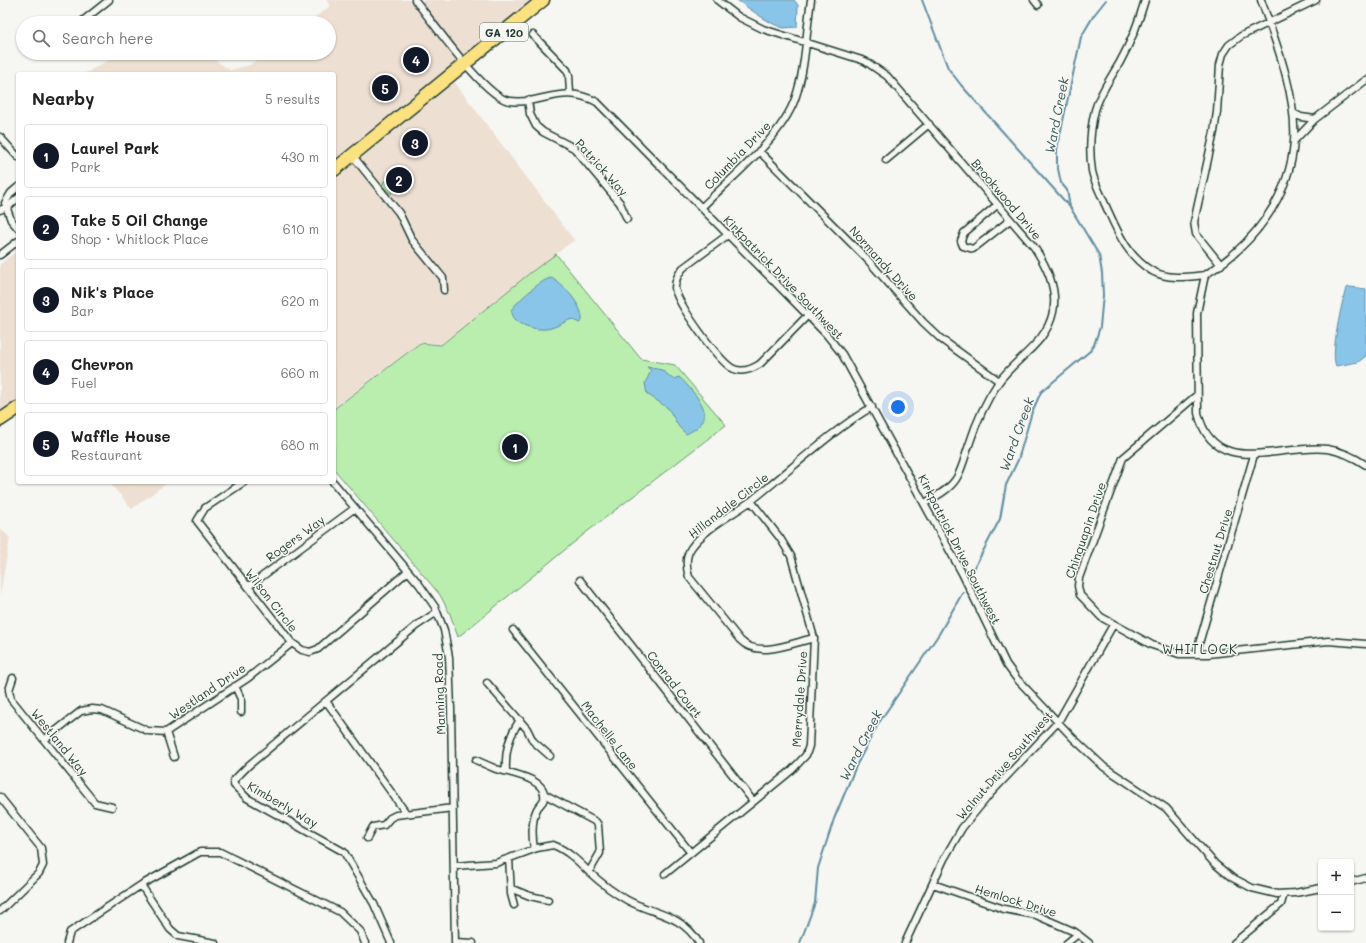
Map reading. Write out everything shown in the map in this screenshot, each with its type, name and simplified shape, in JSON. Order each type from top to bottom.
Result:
[{"type":"highway","name":"GA 120","points":[[336,168],[542,0]]},
{"type":"highway","points":[[0,420],[16,409]]},
{"type":"street","points":[[89,16],[109,0]]},
{"type":"street","name":"Kirkpatrick Drive Southwest","points":[[415,0],[466,63],[497,97],[510,101],[528,100],[570,93],[590,99],[604,108],[826,334],[842,354],[872,407],[924,503],[1011,671],[1058,722],[1104,767],[1166,808],[1209,858],[1225,873],[1252,888],[1284,894],[1318,888]]},
{"type":"street","name":"Brookwood Drive","points":[[717,0],[739,17],[763,29],[805,44],[865,61],[887,76],[997,204],[1041,258],[1051,283],[1054,310],[1046,333],[1039,342],[999,381],[976,423],[956,480],[941,494],[924,503]]},
{"type":"street","name":"Columbia Drive","points":[[702,207],[759,151],[784,121],[794,100],[801,75],[811,0]]},
{"type":"street","points":[[1145,0],[1130,44],[1120,64],[1107,82],[1095,111],[1090,149],[1092,172],[1118,232],[1130,252],[1141,264],[1152,271],[1172,277],[1205,275],[1221,265],[1257,232],[1274,206],[1289,169],[1294,141],[1293,113],[1286,80],[1270,23],[1261,0]]},
{"type":"street","points":[[1221,265],[1196,234],[1194,222],[1214,132],[1217,112],[1220,65],[1223,54],[1229,45],[1241,36],[1316,0]]},
{"type":"street","points":[[533,35],[567,70],[569,75],[570,93]]},
{"type":"street","points":[[1294,141],[1316,119],[1366,80]]},
{"type":"street","name":"Patrick Way","points":[[528,100],[530,114],[536,126],[541,131],[574,148],[620,203],[627,219]]},
{"type":"street","points":[[1293,113],[1301,117],[1316,119]]},
{"type":"street","points":[[886,160],[929,124]]},
{"type":"street","points":[[0,137],[16,155]]},
{"type":"street","name":"Normandy Drive","points":[[759,151],[866,258],[922,322],[941,339],[999,381]]},
{"type":"street","points":[[352,155],[399,213],[412,240],[443,278],[444,290]]},
{"type":"street","points":[[3,208],[6,199],[16,189]]},
{"type":"street","points":[[3,208],[16,199]]},
{"type":"street","points":[[997,204],[964,233],[961,241],[963,246],[973,249],[1010,220]]},
{"type":"street","points":[[3,208],[16,226]]},
{"type":"street","points":[[729,234],[683,268],[678,275],[675,288],[676,295],[724,363],[735,370],[745,371],[752,369],[760,364],[808,315]]},
{"type":"street","points":[[0,255],[16,243]]},
{"type":"street","points":[[1205,275],[1197,313],[1197,395],[1199,418],[1205,430],[1212,439],[1221,446],[1234,452],[1254,455],[1310,449],[1326,449],[1347,454],[1366,465]]},
{"type":"street","name":"Chinquapin Drive","points":[[1197,395],[1127,453],[1120,463],[1078,586],[1080,595],[1088,604],[1113,625],[1166,651],[1179,654],[1196,654],[1328,642],[1366,644]]},
{"type":"street","name":"Hillandale Circle","points":[[814,638],[764,650],[748,647],[740,640],[690,577],[686,568],[686,560],[692,547],[706,533],[751,501],[841,428],[872,407]]},
{"type":"street","name":"Chestnut Drive","points":[[1196,654],[1254,455]]},
{"type":"street","name":"Wilson Circle","points":[[241,484],[205,508],[197,521],[292,643],[306,652],[314,651],[408,571]]},
{"type":"street","name":"Manning Road","points":[[335,484],[430,599],[444,630],[450,657],[455,942]]},
{"type":"street","name":"Merrydale Drive","points":[[665,874],[792,770],[806,755],[810,736],[814,638],[791,556],[771,524],[751,501]]},
{"type":"street","name":"Rogers Way","points":[[249,586],[355,508]]},
{"type":"street","name":"Conrad Court","points":[[580,580],[753,801]]},
{"type":"street","points":[[406,813],[326,701],[416,626],[437,612]]},
{"type":"street","name":"Walnut Drive Southwest","points":[[905,943],[944,859],[962,828],[990,794],[1058,722],[1113,625]]},
{"type":"street","name":"Machelle Lane","points":[[513,630],[691,853]]},
{"type":"street","name":"Westland Drive","points":[[44,740],[81,711],[92,709],[102,710],[148,731],[166,732],[235,686],[292,643]]},
{"type":"street","name":"Westland Way","points":[[13,678],[9,690],[11,698],[95,802],[112,807]]},
{"type":"street","points":[[487,683],[520,720],[527,729],[533,741],[550,756]]},
{"type":"street","points":[[235,686],[241,699],[241,712]]},
{"type":"street","name":"Kimberly Way","points":[[326,701],[249,765],[234,780],[234,785],[247,798],[344,852],[374,904],[391,943]]},
{"type":"street","points":[[506,771],[505,758],[509,737],[520,720]]},
{"type":"street","points":[[166,732],[174,757]]},
{"type":"street","points":[[476,760],[497,769],[533,780],[544,794],[596,822],[598,826],[600,853],[589,872]]},
{"type":"street","points":[[534,849],[532,831],[536,809],[543,801],[544,794]]},
{"type":"street","points":[[0,797],[41,848],[43,865],[39,873],[0,911]]},
{"type":"street","points":[[367,838],[373,827],[384,825],[390,818],[396,815],[453,808]]},
{"type":"street","points":[[454,866],[489,864],[534,849],[552,845],[558,847],[627,900],[672,917],[690,930],[699,943]]},
{"type":"street","points":[[67,943],[70,932],[141,885],[200,852],[220,852],[340,912],[360,931],[365,943]]},
{"type":"street","points":[[509,858],[514,906]]},
{"type":"street","points":[[1354,881],[1366,878]]},
{"type":"street","name":"Hemlock Drive","points":[[933,884],[1004,909],[1036,915],[1078,934],[1089,943]]},
{"type":"street","points":[[141,885],[170,929],[178,936],[215,943]]},
{"type":"street","points":[[512,889],[530,896],[548,900]]},
{"type":"street","points":[[1234,943],[1281,904],[1284,894]]},
{"type":"street","points":[[1067,943],[1078,934]]},
{"type":"street","points":[[455,942],[473,943]]},
{"type":"shaded area","points":[[326,0],[552,0],[453,80],[574,240],[441,344],[420,342],[336,406],[336,72],[88,72],[109,60],[215,60],[230,70],[250,65],[257,60],[336,60],[336,16],[316,16],[330,6]]},
{"type":"shaded area","points":[[16,252],[16,416],[0,429],[0,264]]},
{"type":"shaded area","points":[[111,484],[165,484],[132,509]]},
{"type":"shaded area","points":[[0,528],[10,538],[0,595]]},
{"type":"green space","points":[[384,181],[393,189],[391,194],[382,186]]},
{"type":"green space","points":[[556,254],[641,359],[675,365],[726,425],[588,531],[458,637],[450,614],[440,595],[336,471],[336,407],[420,343],[441,345],[530,273]]},
{"type":"water","points":[[737,0],[794,0],[798,5],[797,27],[779,27]]},
{"type":"water","points":[[551,278],[567,290],[572,296],[580,309],[582,321],[579,323],[572,319],[545,329],[523,325],[515,319],[511,310],[535,287]]},
{"type":"water","points":[[1346,288],[1366,289],[1366,356],[1358,362],[1336,366],[1334,350],[1337,328]]},
{"type":"water","points":[[647,367],[662,370],[673,379],[679,377],[697,398],[704,410],[704,415],[700,425],[694,430],[686,434],[679,427],[668,408],[647,394],[645,383],[651,371]]},
{"type":"waterway","points":[[922,0],[948,68],[961,85],[1069,206]]},
{"type":"waterway","name":"Ward Creek","points":[[970,576],[1000,519],[1006,485],[1018,460],[1032,412],[1041,392],[1090,351],[1094,345],[1100,327],[1103,295],[1099,255],[1070,207],[1067,190],[1061,183],[1057,164],[1057,149],[1081,37],[1094,15],[1106,0]]},
{"type":"waterway","name":"Ward Creek","points":[[800,943],[815,903],[818,868],[834,819],[856,766],[878,724],[939,634],[963,592]]},
{"type":"place","name":"Chevron","points":[[416,60]]},
{"type":"place","name":"Waffle House","points":[[385,88]]},
{"type":"place","name":"Nik's Place","points":[[415,143]]},
{"type":"place","name":"Take 5 Oil Change","points":[[399,180]]},
{"type":"place","name":"Laurel Park","points":[[515,447]]},
{"type":"district","name":"WHITLOCK","points":[[1200,648]]}]
